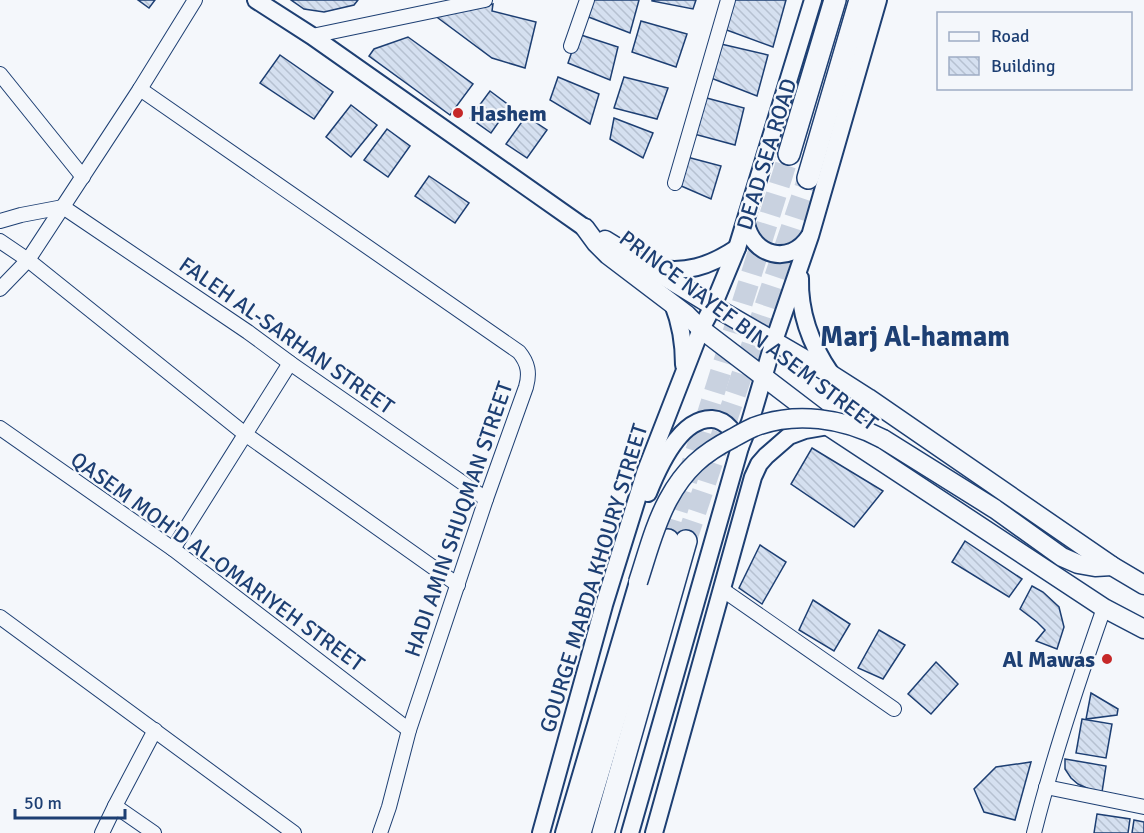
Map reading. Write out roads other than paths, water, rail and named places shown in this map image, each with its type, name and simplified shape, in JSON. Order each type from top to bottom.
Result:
[{"type":"main road","name":"DEAD SEA ROAD","points":[[789,154],[835,0]]},
{"type":"main road","points":[[808,178],[860,0]]},
{"type":"main road","name":"PRINCE NAYEF BIN ASEM STREET","points":[[585,228],[832,375],[1112,566],[1144,585]]},
{"type":"main road","name":"PRINCE NAYEF BIN ASEM STREET","points":[[585,228],[608,255],[828,426],[1104,608],[1144,629]]},
{"type":"main road","points":[[638,582],[668,501],[688,470],[703,455],[720,444],[761,425],[787,420],[810,419],[831,420],[865,429],[995,509],[1062,557],[1078,564],[1095,567],[1112,566]]},
{"type":"main road","points":[[580,833],[677,541],[603,833]]},
{"type":"street","points":[[0,289],[28,260],[140,89],[195,0]]},
{"type":"street","points":[[256,0],[312,36],[585,228]]},
{"type":"street","points":[[312,36],[485,0]]},
{"type":"street","points":[[571,46],[587,0]]},
{"type":"street","points":[[675,183],[728,0]]},
{"type":"street","name":"DEAD SEA ROAD","points":[[713,306],[746,223],[813,0]]},
{"type":"street","points":[[630,833],[740,447],[810,236],[878,0]]},
{"type":"street","points":[[0,74],[83,177]]},
{"type":"street","name":"HADI AMIN SHUQMAN STREET","points":[[140,89],[519,352],[528,369],[526,387],[409,730],[380,833]]},
{"type":"street","points":[[0,221],[63,207]]},
{"type":"street","name":"FALEH AL-SARHAN STREET","points":[[63,207],[248,332],[486,499]]},
{"type":"street","points":[[746,223],[747,231],[756,244],[762,249],[777,254],[799,249],[810,236]]},
{"type":"street","points":[[0,241],[28,260],[245,434],[458,585]]},
{"type":"street","points":[[651,267],[665,271],[696,268],[717,260],[737,248]]},
{"type":"street","points":[[802,260],[800,280],[804,321],[820,358],[832,375]]},
{"type":"street","points":[[673,304],[680,323],[683,343],[682,379]]},
{"type":"street","name":"GOURGE MABDA KHOURY STREET","points":[[541,833],[604,605],[645,473],[701,329],[713,306]]},
{"type":"street","points":[[173,549],[290,363]]},
{"type":"street","points":[[604,605],[626,555],[637,518],[649,490],[680,436],[688,427],[697,422],[705,419],[718,420],[734,432],[740,447]]},
{"type":"street","points":[[654,833],[753,477],[759,464],[789,436],[805,430],[828,426]]},
{"type":"street","name":"QASEM MOH'D AL-OMARIYEH STREET","points":[[0,428],[173,549],[409,730]]},
{"type":"street","points":[[564,833],[638,582]]},
{"type":"street","points":[[723,590],[894,709]]},
{"type":"street","points":[[1034,833],[1046,787],[1104,608]]},
{"type":"street","points":[[0,616],[294,833]]},
{"type":"street","points":[[102,833],[154,730]]},
{"type":"street","points":[[1046,787],[1144,807]]},
{"type":"street","points":[[115,806],[154,833]]},
{"type":"tunnel","points":[[668,540],[789,154]]},
{"type":"tunnel","points":[[686,541],[808,178]]},
{"type":"place","name":"Hashem","points":[[458,113]]},
{"type":"place","name":"Al Mawas","points":[[1107,659]]},
{"type":"district","name":"Marj Al-hamam","points":[[915,336]]}]
